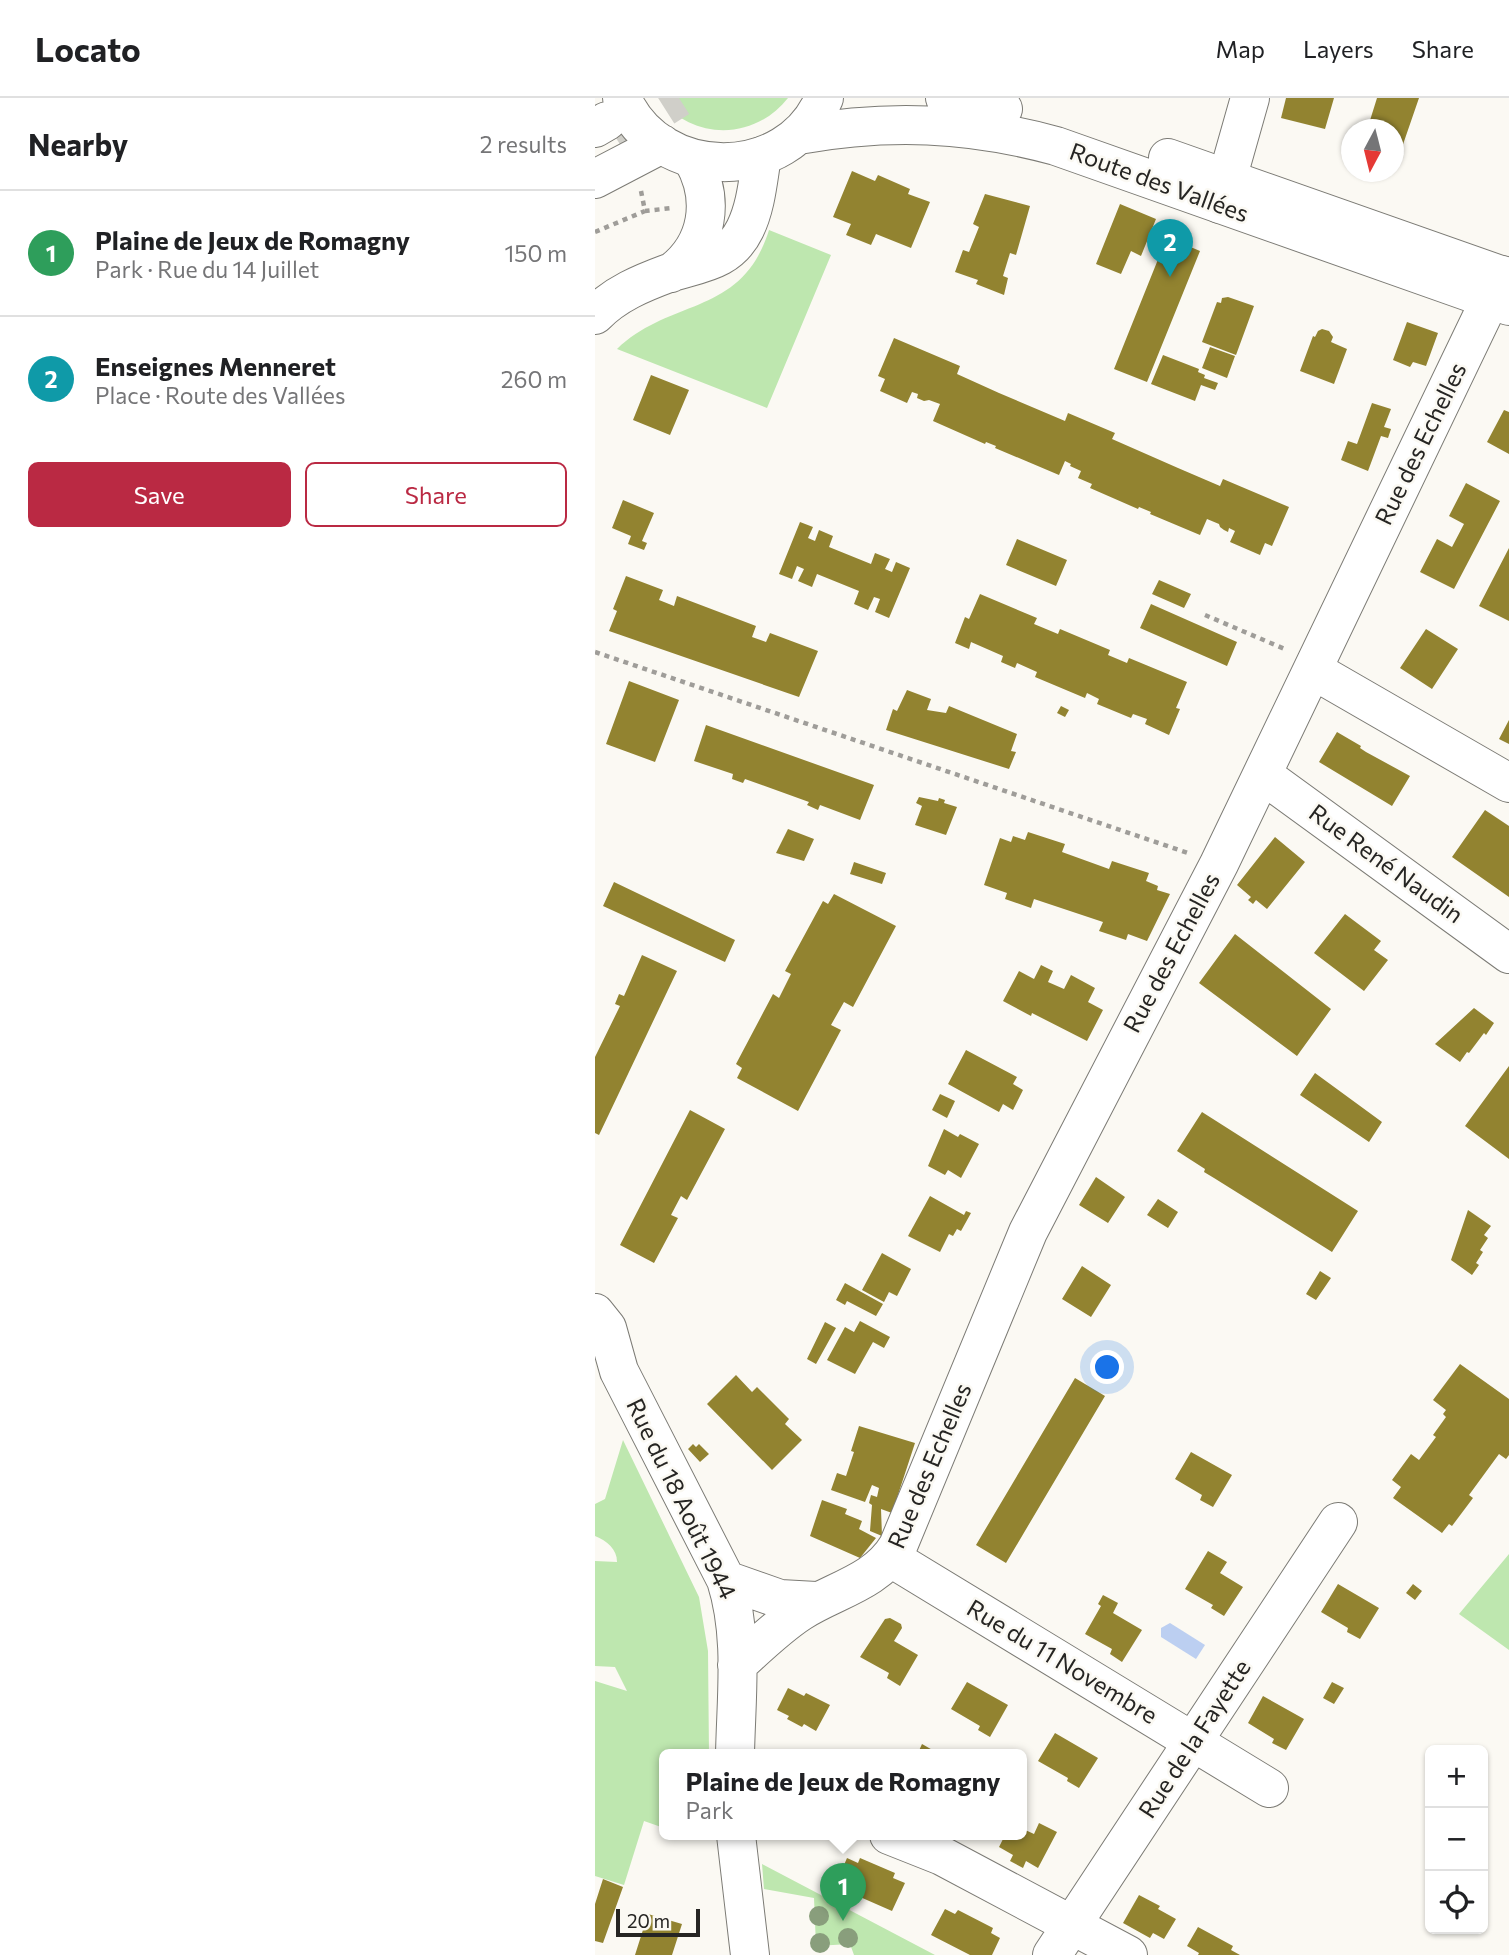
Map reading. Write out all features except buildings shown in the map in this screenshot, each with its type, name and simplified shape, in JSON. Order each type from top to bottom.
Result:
[{"type":"street","points":[[595,179],[677,152],[728,163],[762,156],[798,135],[824,98]]},
{"type":"street","name":"Route des Vallées","points":[[945,98],[1069,124],[1223,191],[1502,290]]},
{"type":"street","points":[[1223,191],[1250,98]]},
{"type":"street","points":[[607,127],[634,119],[677,152],[703,180],[705,220],[694,250],[671,273]]},
{"type":"street","name":"Route des Vallées","points":[[798,135],[859,125],[942,125],[1013,135],[1223,191]]},
{"type":"street","points":[[595,315],[629,289],[716,260],[734,247],[747,227],[762,156]]},
{"type":"street","name":"Rue des Echelles","points":[[737,1665],[772,1633],[817,1601],[858,1583],[879,1570],[891,1558],[903,1537],[1028,1233],[1219,864],[1502,290]]},
{"type":"street","points":[[1315,666],[1509,783]]},
{"type":"street","name":"Rue René Naudin","points":[[1263,775],[1509,954]]},
{"type":"street","name":"Rue du 18 Août 1944","points":[[595,1313],[607,1328],[607,1357],[726,1580],[733,1606],[737,1665],[735,1749]]},
{"type":"street","name":"Rue de la Fayette","points":[[1062,1940],[1338,1522]]},
{"type":"street","name":"Rue du 11 Novembre","points":[[891,1558],[1269,1788]]},
{"type":"street","name":"Rue des Echelles","points":[[726,1580],[780,1599],[817,1601]]},
{"type":"street","points":[[737,1840],[750,1955]]},
{"type":"street","points":[[901,1840],[941,1856],[1062,1940],[1128,1955]]},
{"type":"path","points":[[595,232],[645,211]]},
{"type":"path","points":[[1205,615],[1315,666]]},
{"type":"path","points":[[595,652],[1219,864]]},
{"type":"green space","points":[[659,98],[788,98],[774,112],[758,122],[723,130],[689,122],[673,112]]},
{"type":"green space","points":[[769,230],[831,255],[767,408],[617,349],[638,333],[703,303],[741,278],[757,258]]},
{"type":"green space","points":[[623,1440],[699,1597],[708,1651],[709,1749],[659,1749],[659,1826],[644,1821],[624,1885],[595,1876],[595,1681],[627,1691],[615,1667],[595,1666],[595,1561],[617,1562],[611,1546],[595,1536],[595,1504],[605,1499]]},
{"type":"green space","points":[[1509,1554],[1509,1650],[1459,1614]]},
{"type":"green space","points":[[762,1864],[935,1955],[854,1955],[850,1944],[816,1946],[814,1898],[764,1889]]},
{"type":"water","points":[[1170,1623],[1205,1645],[1196,1659],[1161,1637],[1161,1628]]},
{"type":"tunnel","points":[[616,138],[679,98]]},
{"type":"place","name":"Enseignes Menneret","points":[[1170,277]]},
{"type":"place","name":"Plaine de Jeux de Romagny","points":[[843,1921]]}]
